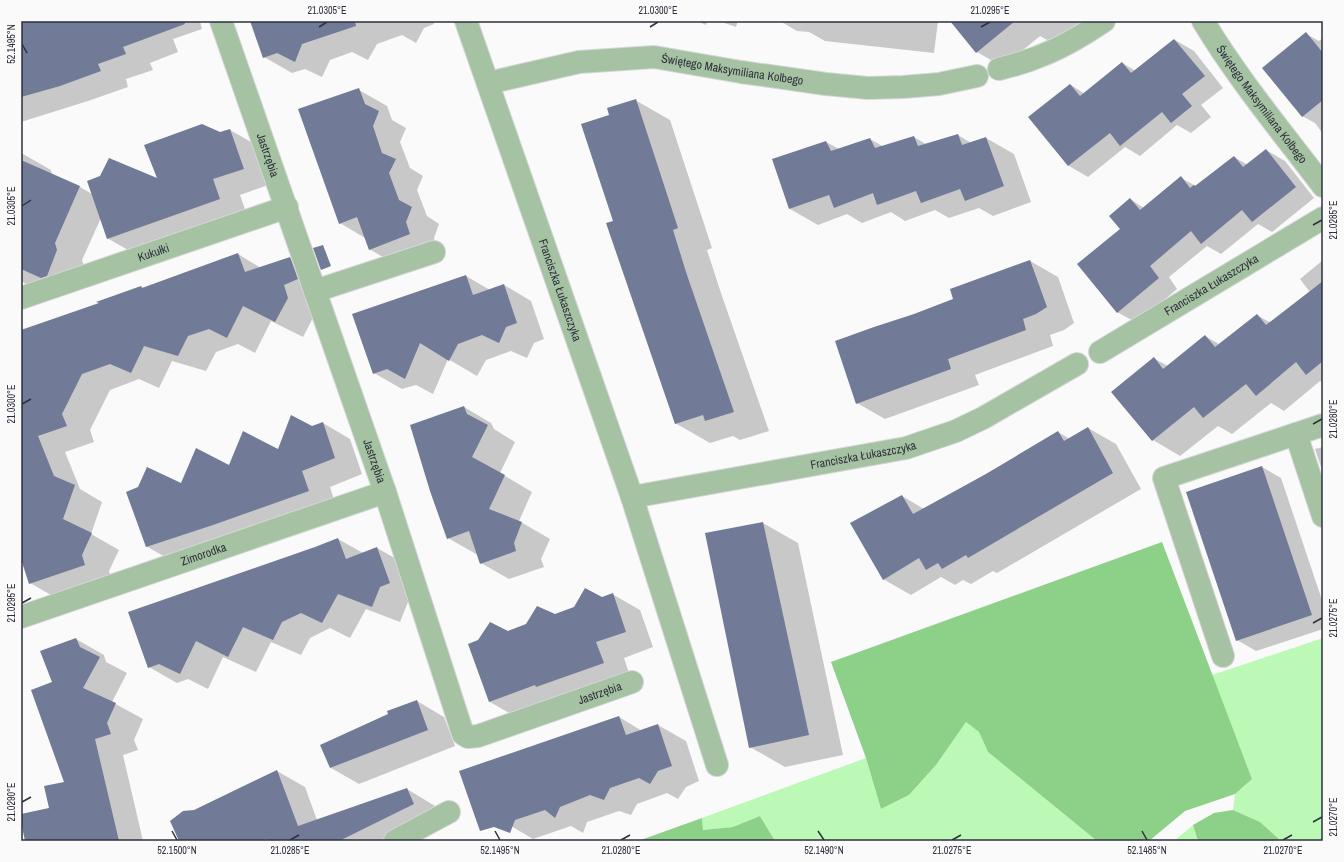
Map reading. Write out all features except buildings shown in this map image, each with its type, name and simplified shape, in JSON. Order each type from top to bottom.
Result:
[{"type":"street","name":"Jastrzębia","points":[[221,21],[385,492],[462,734],[468,737],[478,736],[632,682]]},
{"type":"street","name":"Franciszka Łukaszczyka","points":[[466,21],[632,497],[717,765]]},
{"type":"street","points":[[999,69],[1034,59],[1058,49],[1104,21]]},
{"type":"street","name":"Świętego Maksymiliana Kolbego","points":[[1203,21],[1236,71],[1323,186]]},
{"type":"street","name":"Świętego Maksymiliana Kolbego","points":[[488,83],[579,62],[654,57],[741,72],[826,84],[868,88],[903,88],[939,84],[977,76]]},
{"type":"street","name":"Kukułki","points":[[21,298],[287,207]]},
{"type":"street","name":"Franciszka Łukaszczyka","points":[[1100,352],[1323,218]]},
{"type":"street","points":[[315,291],[434,252]]},
{"type":"street","name":"Franciszka Łukaszczyka","points":[[632,497],[906,448],[956,431],[983,418],[1077,364]]},
{"type":"street","points":[[1223,656],[1164,478],[1323,425]]},
{"type":"street","points":[[1296,434],[1323,516]]},
{"type":"street","name":"Zimorodka","points":[[21,617],[385,492]]},
{"type":"street","points":[[396,841],[449,812]]},
{"type":"green space","points":[[1162,542],[1252,779],[1235,794],[1185,811],[1149,841],[1097,841],[988,752],[979,732],[966,722],[936,765],[909,795],[881,809],[866,758],[831,662]]},
{"type":"green space","points":[[1323,638],[1323,841],[1281,841],[1260,822],[1233,810],[1235,794],[1252,779],[1212,675]]},
{"type":"green space","points":[[966,722],[979,732],[988,752],[1097,841],[775,841],[760,816],[734,827],[703,830],[702,818],[866,758],[881,809],[909,795],[936,765]]},
{"type":"green space","points":[[1233,810],[1260,822],[1281,841],[1198,841],[1193,825],[1214,813]]},
{"type":"green space","points":[[760,816],[775,841],[638,841],[702,818],[703,830],[733,827]]},
{"type":"green space","points":[[1193,825],[1198,841],[1174,841]]}]
